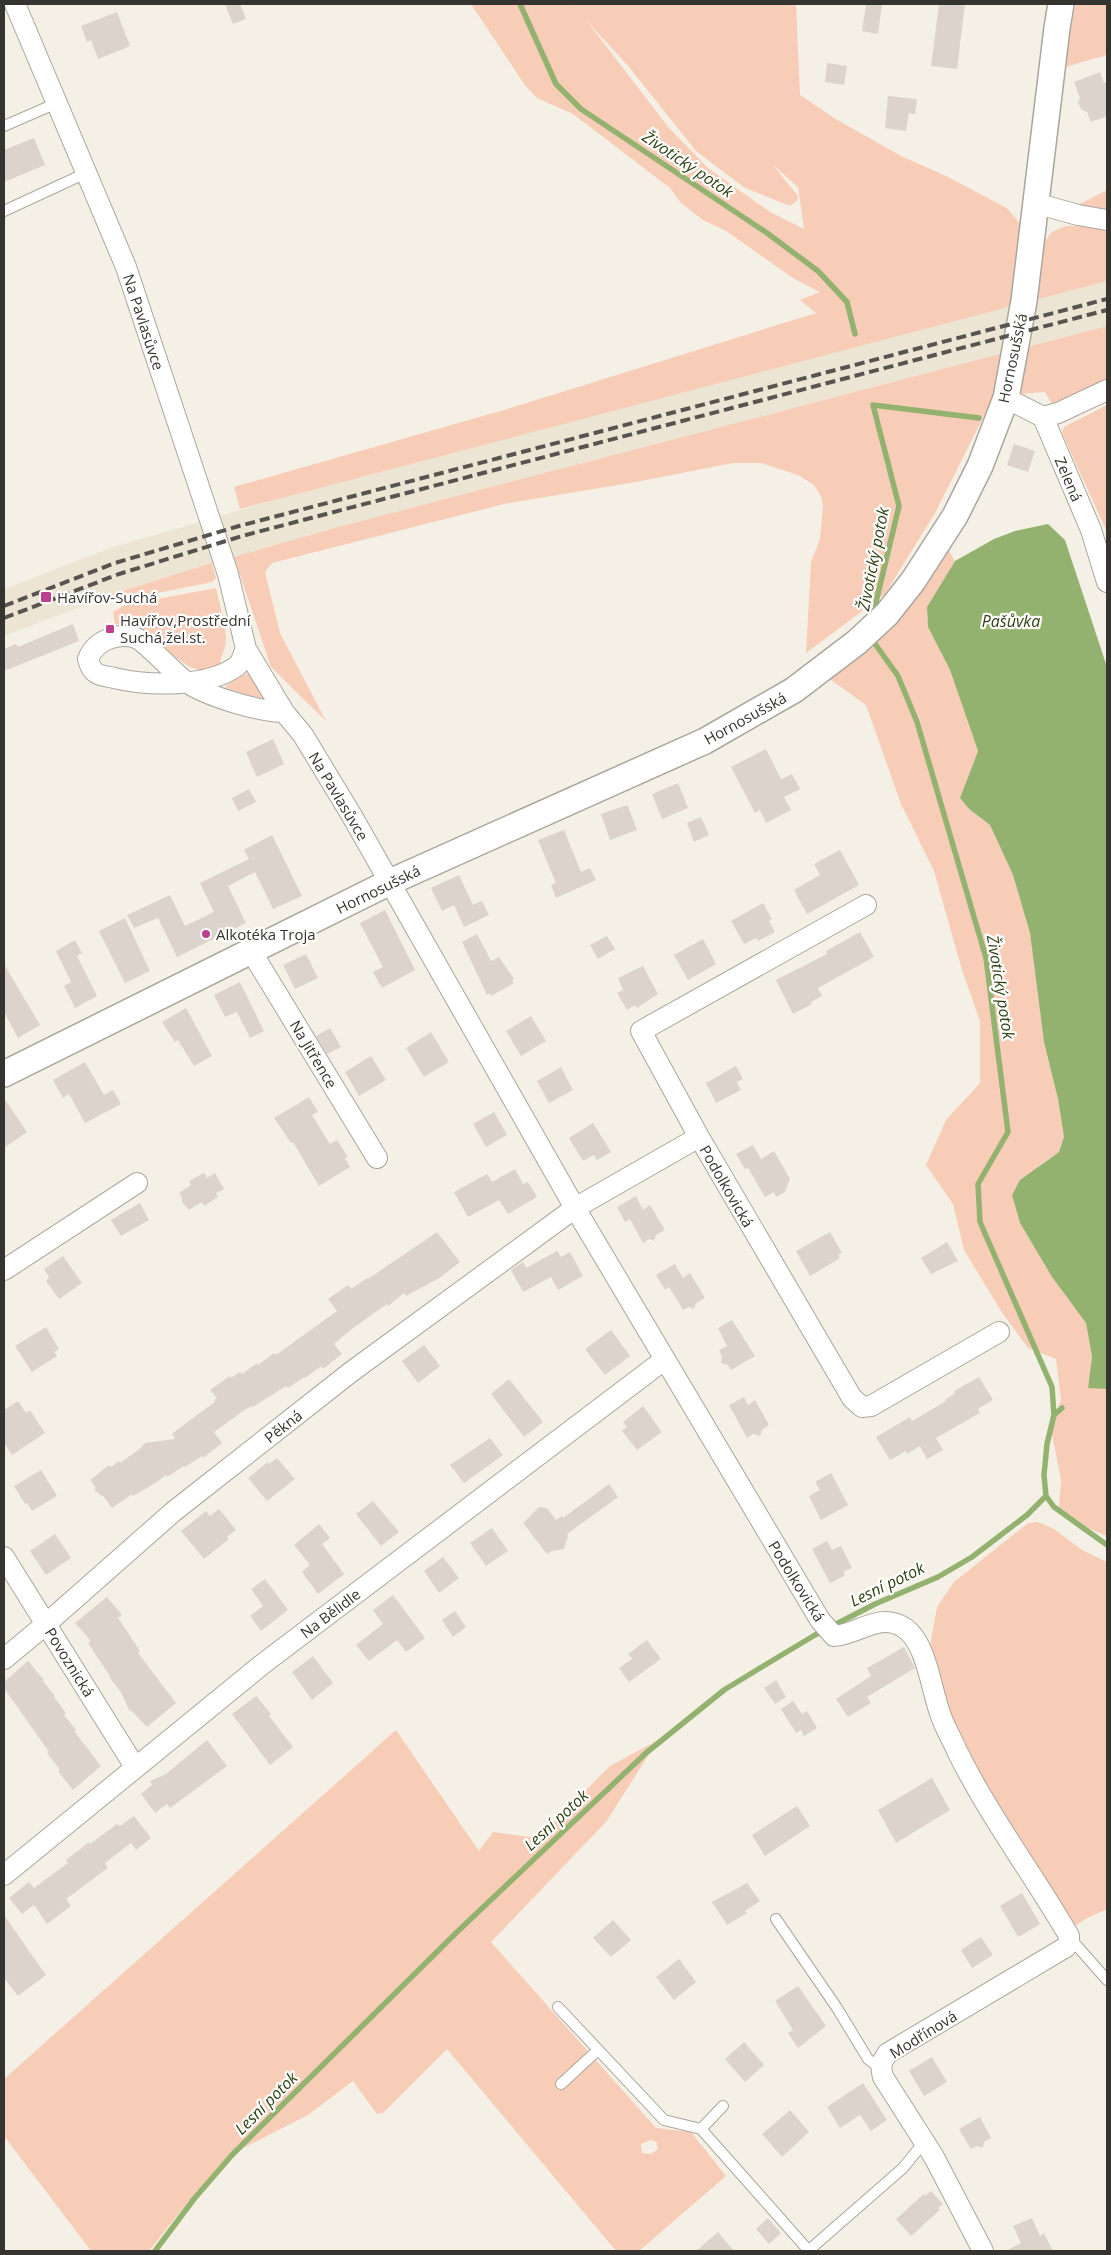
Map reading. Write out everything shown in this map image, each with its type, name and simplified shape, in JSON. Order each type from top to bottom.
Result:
[{"type":"street","name":"Na Pavlasůvce","points":[[15,4],[126,267],[228,574],[246,649],[284,712],[303,734],[390,882]]},
{"type":"street","name":"Hornosušská","points":[[4,1074],[390,882],[705,741],[794,690],[857,642],[888,614],[913,581],[956,516],[980,466],[1006,398],[1024,301],[1061,4]]},
{"type":"street","points":[[1035,203],[1078,215],[1107,220]]},
{"type":"street","points":[[1006,398],[1043,417],[1058,413],[1107,390]]},
{"type":"street","name":"Zelená","points":[[1043,417],[1091,530],[1107,582]]},
{"type":"street","points":[[246,649],[239,665],[221,675],[186,682],[223,698],[271,712],[284,712]]},
{"type":"street","name":"Podolkovická","points":[[390,882],[574,1208],[826,1628],[839,1636],[868,1625],[887,1622],[902,1626],[914,1636],[926,1663],[941,1716],[973,1783],[1069,1936]]},
{"type":"street","name":"Podolkovická","points":[[866,906],[641,1031],[699,1137],[852,1398],[862,1407],[871,1406],[999,1332]]},
{"type":"street","name":"Na Jitřence","points":[[251,951],[377,1158]]},
{"type":"street","name":"Podolkovická","points":[[574,1208],[699,1137]]},
{"type":"street","points":[[4,1270],[137,1182]]},
{"type":"street","name":"Pěkná","points":[[4,1659],[173,1512],[351,1372],[574,1208]]},
{"type":"street","name":"Na Bělidle","points":[[4,1875],[264,1663],[664,1360]]},
{"type":"street","name":"Povoznická","points":[[4,1557],[135,1767]]},
{"type":"street","name":"Modřínová","points":[[983,2251],[934,2157],[883,2078],[880,2068],[888,2053],[1056,1954],[1068,1945],[1069,1936]]},
{"type":"lane","points":[[4,126],[57,103]]},
{"type":"lane","points":[[4,211],[86,173]]},
{"type":"lane","points":[[776,1919],[837,2008],[868,2059],[880,2068]]},
{"type":"lane","points":[[1069,1936],[1107,1980]]},
{"type":"lane","points":[[558,2007],[664,2120],[701,2129],[809,2251],[903,2168],[924,2142]]},
{"type":"lane","points":[[561,2084],[598,2050]]},
{"type":"lane","points":[[701,2129],[723,2106]]},
{"type":"shaded area","points":[[471,4],[572,4],[574,6],[574,4],[796,4],[800,95],[834,118],[901,156],[946,176],[1007,208],[1040,248],[1052,232],[1066,226],[1107,227],[1107,281],[240,509],[234,487],[504,410],[816,313],[800,300],[820,292],[793,278],[726,231],[703,220],[680,202],[670,188],[573,114],[537,98],[524,84]],"holes":[[[586,20],[629,67],[696,151],[745,188],[790,206],[797,201],[798,196],[772,164],[798,187],[804,229],[770,212],[708,168],[669,128]]]},
{"type":"shaded area","points":[[1076,4],[1107,4],[1107,55],[1062,68]]},
{"type":"shaded area","points":[[1107,190],[1107,214],[1068,210]]},
{"type":"shaded area","points":[[1107,281],[1107,326],[342,526],[124,590],[4,636],[4,589],[110,548],[330,484]]},
{"type":"shaded area","points":[[1107,326],[1107,384],[1053,406],[1045,392],[994,396],[935,513],[885,594],[806,653],[811,562],[820,539],[823,506],[821,496],[814,485],[798,475],[761,463],[733,463],[636,482],[504,504],[272,563],[265,572],[280,633],[326,721],[271,667],[234,557],[342,526]]},
{"type":"shaded area","points":[[1107,405],[1107,532],[1062,433],[1064,427]]},
{"type":"shaded area","points":[[947,548],[955,561],[927,607],[928,627],[950,670],[978,751],[960,798],[969,809],[990,825],[1013,875],[1030,933],[1044,1042],[1058,1099],[1064,1137],[1059,1152],[1041,1164],[1012,1195],[1020,1223],[1052,1277],[1086,1323],[1092,1357],[1088,1387],[1107,1389],[1107,1536],[1088,1528],[1059,1508],[1061,1480],[1051,1429],[1061,1399],[1056,1359],[1028,1348],[1001,1311],[964,1250],[953,1204],[926,1165],[946,1120],[980,1083],[980,1021],[962,970],[934,871],[901,804],[866,705],[827,677]]},
{"type":"shaded area","points":[[212,563],[216,578],[212,582],[118,601],[110,601],[106,596]]},
{"type":"shaded area","points":[[216,588],[226,633],[226,643],[220,665],[202,671],[190,667],[144,636],[127,632],[125,625],[115,624],[113,612],[125,605]]},
{"type":"shaded area","points":[[248,673],[251,674],[266,699],[263,700],[226,688],[226,685]]},
{"type":"shaded area","points":[[1038,1522],[1054,1529],[1082,1550],[1107,1562],[1107,1909],[1087,1918],[1074,1927],[970,1758],[951,1720],[930,1646],[937,1607],[954,1582],[1028,1523]]},
{"type":"shaded area","points":[[396,1730],[479,1851],[493,1832],[538,1838],[610,1766],[658,1740],[606,1822],[491,1942],[656,2128],[691,2132],[726,2176],[639,2251],[616,2251],[447,2049],[383,2113],[377,2114],[353,2081],[308,2115],[243,2148],[187,2203],[149,2251],[91,2251],[4,2136],[4,2079]],"holes":[[[651,2140],[656,2142],[658,2149],[651,2154],[642,2153],[641,2144]]]},
{"type":"water","name":"Pašůvka","points":[[1048,524],[1065,540],[1107,667],[1107,1389],[1088,1388],[1092,1357],[1086,1323],[1052,1277],[1020,1223],[1012,1195],[1020,1180],[1059,1152],[1064,1137],[1058,1099],[1044,1042],[1030,933],[1013,875],[990,825],[969,809],[960,798],[978,751],[950,670],[928,627],[927,607],[955,561],[994,539],[1015,531]]},
{"type":"building","points":[[225,4],[240,4],[246,19],[233,24]]},
{"type":"building","points":[[866,4],[882,4],[878,34],[862,31]]},
{"type":"building","points":[[939,4],[965,4],[957,69],[931,66]]},
{"type":"building","points":[[117,12],[130,46],[98,59],[91,40],[87,42],[81,26]]},
{"type":"building","points":[[827,63],[847,66],[844,85],[825,82]]},
{"type":"building","points":[[1100,72],[1104,83],[1107,82],[1107,116],[1091,122],[1087,112],[1081,109],[1078,102],[1080,98],[1074,82]]},
{"type":"building","points":[[888,96],[917,99],[915,114],[909,113],[906,131],[885,128]]},
{"type":"building","points":[[34,138],[45,165],[4,182],[4,150]]},
{"type":"building","points":[[1014,444],[1035,451],[1028,472],[1007,465]]},
{"type":"building","name":"Havířov-Suchá","points":[[73,624],[79,641],[4,671],[4,649],[16,644],[18,647]]},
{"type":"building","points":[[273,739],[284,764],[257,777],[246,752]]},
{"type":"building","points":[[766,749],[781,779],[792,774],[800,789],[784,797],[791,810],[766,823],[760,810],[755,813],[731,767]]},
{"type":"building","points":[[678,783],[688,808],[662,819],[652,794]]},
{"type":"building","points":[[249,789],[256,802],[238,811],[232,798]]},
{"type":"building","points":[[628,806],[637,830],[610,840],[601,814]]},
{"type":"building","points":[[701,817],[709,835],[694,842],[687,823]]},
{"type":"building","points":[[564,830],[581,872],[590,868],[596,880],[556,898],[551,885],[556,883],[538,840]]},
{"type":"building","points":[[272,835],[302,896],[273,909],[255,872],[228,886],[246,923],[177,957],[158,918],[134,928],[127,915],[170,895],[185,926],[214,912],[200,883],[249,859],[244,850]]},
{"type":"building","points":[[840,850],[859,885],[807,914],[794,890],[820,875],[814,864]]},
{"type":"building","points":[[459,875],[473,905],[482,901],[489,915],[464,927],[454,905],[442,911],[431,888]]},
{"type":"building","points":[[763,903],[772,919],[769,921],[775,932],[758,941],[756,938],[744,944],[731,921]]},
{"type":"building","points":[[385,910],[415,970],[382,988],[373,972],[383,967],[360,923]]},
{"type":"building","points":[[125,918],[150,971],[125,983],[99,931]]},
{"type":"building","points":[[860,932],[874,957],[818,988],[822,996],[811,1002],[812,1004],[793,1014],[776,980],[827,954],[826,951]]},
{"type":"building","points":[[477,934],[491,961],[499,957],[514,979],[512,980],[514,983],[491,996],[490,993],[487,995],[462,942]]},
{"type":"building","points":[[607,936],[615,949],[598,959],[590,945]]},
{"type":"building","points":[[703,939],[716,964],[688,980],[674,955]]},
{"type":"building","points":[[75,940],[82,953],[77,956],[97,996],[75,1008],[64,986],[71,982],[56,951]]},
{"type":"building","points":[[306,954],[318,978],[295,989],[283,965]]},
{"type":"building","points":[[4,964],[40,1025],[18,1038],[4,1012]]},
{"type":"building","points":[[643,966],[658,994],[637,1008],[635,1005],[627,1010],[617,993],[623,990],[618,978]]},
{"type":"building","points":[[240,982],[264,1031],[250,1038],[237,1012],[225,1017],[214,995]]},
{"type":"building","points":[[186,1008],[212,1056],[194,1066],[178,1040],[175,1042],[162,1022]]},
{"type":"building","points":[[531,1016],[546,1041],[521,1056],[506,1031]]},
{"type":"building","points":[[330,1028],[341,1047],[327,1054],[316,1036]]},
{"type":"building","points":[[431,1032],[449,1062],[424,1077],[406,1048]]},
{"type":"building","points":[[371,1056],[386,1080],[359,1096],[345,1072]]},
{"type":"building","points":[[85,1062],[104,1095],[113,1090],[121,1104],[85,1123],[69,1094],[63,1098],[53,1080]]},
{"type":"building","points":[[736,1066],[743,1079],[737,1082],[741,1090],[716,1103],[706,1083]]},
{"type":"building","points":[[561,1067],[573,1090],[549,1103],[537,1081]]},
{"type":"building","points":[[309,1097],[318,1112],[312,1115],[330,1144],[337,1140],[348,1157],[345,1158],[350,1167],[319,1186],[293,1142],[291,1143],[274,1118]]},
{"type":"building","points":[[4,1098],[27,1132],[4,1148]]},
{"type":"building","points":[[494,1112],[507,1135],[486,1147],[473,1124]]},
{"type":"building","points":[[593,1123],[611,1152],[597,1160],[594,1155],[583,1161],[569,1138]]},
{"type":"building","points":[[753,1145],[761,1159],[774,1151],[790,1179],[785,1192],[776,1197],[774,1192],[765,1197],[748,1168],[745,1169],[736,1154]]},
{"type":"building","points":[[515,1169],[523,1184],[528,1182],[537,1197],[508,1214],[499,1200],[468,1217],[454,1192],[487,1174],[492,1182]]},
{"type":"building","points":[[204,1173],[207,1178],[215,1173],[224,1189],[216,1193],[218,1197],[204,1206],[202,1202],[189,1210],[182,1202],[179,1193],[191,1185],[189,1181]]},
{"type":"building","points":[[636,1196],[643,1210],[650,1205],[665,1230],[656,1235],[654,1241],[649,1239],[643,1243],[630,1219],[625,1222],[617,1207]]},
{"type":"building","points":[[140,1203],[149,1220],[121,1236],[111,1220]]},
{"type":"building","points":[[437,1232],[460,1262],[441,1277],[406,1296],[404,1293],[388,1306],[387,1304],[353,1328],[334,1344],[342,1354],[323,1369],[321,1366],[288,1388],[286,1386],[253,1407],[243,1411],[214,1432],[222,1443],[203,1458],[202,1456],[167,1477],[166,1475],[133,1496],[132,1494],[112,1508],[104,1497],[94,1490],[96,1488],[90,1480],[109,1465],[111,1467],[119,1461],[120,1463],[145,1443],[175,1439],[172,1434],[215,1402],[214,1400],[217,1398],[210,1390],[230,1376],[231,1378],[240,1372],[242,1374],[274,1353],[276,1355],[337,1311],[328,1299],[348,1285],[351,1289],[368,1279]]},
{"type":"building","points":[[830,1232],[842,1253],[838,1255],[840,1258],[810,1276],[796,1251]]},
{"type":"building","points":[[947,1242],[958,1261],[931,1274],[921,1258]]},
{"type":"building","points":[[557,1251],[561,1257],[570,1252],[583,1276],[558,1290],[551,1277],[523,1292],[511,1270],[523,1262],[526,1268]]},
{"type":"building","points":[[63,1256],[82,1283],[59,1299],[46,1281],[49,1277],[44,1269]]},
{"type":"building","points":[[675,1264],[683,1278],[690,1273],[705,1298],[696,1303],[694,1309],[689,1307],[683,1310],[669,1287],[665,1290],[656,1275]]},
{"type":"building","points":[[732,1320],[755,1356],[731,1370],[728,1365],[721,1363],[722,1356],[719,1350],[727,1346],[718,1328]]},
{"type":"building","points":[[46,1327],[59,1349],[54,1352],[57,1356],[32,1372],[15,1346]]},
{"type":"building","points":[[611,1330],[630,1356],[605,1375],[585,1349]]},
{"type":"building","points":[[424,1345],[440,1366],[418,1383],[402,1361]]},
{"type":"building","points":[[979,1377],[993,1400],[978,1409],[980,1413],[936,1438],[943,1450],[927,1459],[920,1446],[907,1454],[906,1451],[890,1460],[876,1437],[910,1417],[912,1421],[946,1401],[955,1393],[954,1391]]},
{"type":"building","points":[[509,1379],[543,1422],[524,1437],[491,1394]]},
{"type":"building","points":[[744,1397],[748,1405],[755,1400],[769,1425],[763,1429],[760,1436],[753,1434],[747,1438],[729,1405]]},
{"type":"building","points":[[18,1401],[26,1413],[30,1410],[45,1433],[12,1455],[4,1443],[4,1410]]},
{"type":"building","points":[[643,1406],[662,1432],[637,1450],[622,1431],[627,1427],[623,1422]]},
{"type":"building","points":[[490,1438],[503,1455],[464,1483],[450,1465]]},
{"type":"building","points":[[277,1458],[295,1479],[267,1501],[248,1478],[268,1462],[269,1464]]},
{"type":"building","points":[[41,1470],[57,1496],[32,1511],[27,1503],[25,1504],[14,1486]]},
{"type":"building","points":[[831,1473],[848,1505],[821,1520],[809,1496],[820,1490],[815,1482]]},
{"type":"building","points":[[609,1484],[618,1497],[567,1534],[564,1549],[547,1554],[523,1523],[539,1507],[547,1508],[556,1520],[562,1516],[563,1518]]},
{"type":"building","points":[[373,1501],[399,1532],[381,1546],[356,1514]]},
{"type":"building","points":[[219,1509],[236,1530],[227,1537],[229,1539],[204,1559],[181,1531],[206,1511],[210,1516]]},
{"type":"building","points":[[319,1524],[330,1538],[322,1544],[344,1574],[318,1594],[302,1572],[310,1565],[294,1545]]},
{"type":"building","points":[[492,1528],[508,1551],[486,1566],[470,1543]]},
{"type":"building","points":[[55,1534],[71,1558],[46,1575],[30,1551]]},
{"type":"building","points":[[827,1541],[832,1550],[841,1546],[852,1568],[844,1571],[844,1576],[830,1583],[812,1549]]},
{"type":"building","points":[[443,1557],[459,1578],[439,1593],[424,1571]]},
{"type":"building","points":[[265,1579],[288,1610],[261,1631],[250,1616],[263,1606],[251,1589]]},
{"type":"building","points":[[393,1595],[425,1638],[406,1652],[397,1640],[369,1661],[356,1645],[383,1624],[373,1610]]},
{"type":"building","points":[[107,1597],[122,1615],[118,1618],[140,1651],[138,1653],[176,1703],[147,1727],[131,1710],[130,1712],[121,1692],[109,1677],[88,1643],[91,1641],[75,1623]]},
{"type":"building","points":[[455,1611],[466,1627],[453,1637],[442,1620]]},
{"type":"building","points":[[647,1640],[661,1659],[629,1682],[619,1668],[632,1659],[628,1654]]},
{"type":"building","points":[[904,1647],[915,1668],[867,1697],[871,1703],[848,1717],[836,1699],[871,1676],[867,1668]]},
{"type":"building","points":[[313,1656],[333,1683],[312,1700],[292,1672]]},
{"type":"building","points":[[28,1661],[44,1680],[66,1713],[64,1715],[76,1730],[74,1731],[101,1766],[73,1790],[58,1771],[60,1770],[47,1753],[49,1752],[4,1688],[4,1682]]},
{"type":"building","points":[[776,1680],[786,1697],[775,1704],[764,1688]]},
{"type":"building","points":[[256,1696],[271,1714],[269,1716],[293,1747],[270,1765],[232,1714]]},
{"type":"building","points":[[793,1701],[802,1714],[807,1711],[817,1728],[804,1736],[801,1730],[796,1733],[781,1709]]},
{"type":"building","points":[[207,1740],[227,1766],[170,1808],[167,1804],[155,1813],[141,1794],[152,1785],[150,1781],[166,1774]]},
{"type":"building","points":[[932,1778],[950,1810],[896,1843],[878,1810]]},
{"type":"building","points":[[797,1806],[810,1826],[765,1856],[752,1835]]},
{"type":"building","points":[[134,1816],[151,1838],[136,1850],[131,1843],[105,1863],[108,1868],[66,1899],[71,1906],[47,1924],[34,1905],[22,1914],[9,1898],[29,1882],[34,1888],[68,1863],[66,1860],[89,1842],[90,1844],[117,1824],[120,1826]]},
{"type":"building","points":[[747,1883],[760,1901],[745,1911],[747,1913],[727,1925],[712,1902]]},
{"type":"building","points":[[1022,1893],[1040,1924],[1018,1937],[1000,1906]]},
{"type":"building","points":[[4,1915],[46,1975],[18,1996],[4,1978]]},
{"type":"building","points":[[613,1920],[631,1940],[611,1957],[593,1938]]},
{"type":"building","points":[[981,1937],[993,1955],[972,1968],[961,1950]]},
{"type":"building","points":[[679,1959],[696,1982],[674,2000],[656,1977]]},
{"type":"building","points":[[798,1986],[826,2026],[798,2048],[788,2033],[793,2030],[775,2001]]},
{"type":"building","points":[[744,2042],[764,2065],[745,2082],[725,2059]]},
{"type":"building","points":[[932,2057],[947,2082],[924,2096],[909,2071]]},
{"type":"building","points":[[863,2083],[887,2120],[871,2131],[860,2115],[840,2128],[827,2107]]},
{"type":"building","points":[[790,2110],[809,2132],[782,2157],[762,2134]]},
{"type":"building","points":[[980,2117],[991,2138],[984,2142],[983,2148],[977,2146],[971,2149],[959,2129]]},
{"type":"building","points":[[931,2191],[943,2204],[938,2208],[940,2210],[911,2236],[896,2219],[924,2194],[925,2196]]},
{"type":"building","points":[[768,2218],[781,2233],[769,2244],[756,2229]]},
{"type":"building","points":[[1032,2218],[1040,2236],[1044,2233],[1053,2251],[1006,2251],[1021,2243],[1013,2226]]},
{"type":"building","points":[[718,2232],[734,2251],[696,2251]]},
{"type":"waterway","name":"Životický potok","points":[[520,4],[556,84],[581,109],[767,233],[818,271],[847,302],[855,334]]},
{"type":"waterway","name":"Životický potok","points":[[875,613],[899,506],[873,405],[979,418]]},
{"type":"waterway","name":"Životický potok","points":[[873,637],[873,641],[898,676],[917,722],[986,958],[1008,1132],[978,1184],[980,1222],[1052,1387],[1054,1415],[1047,1444],[1044,1475],[1046,1496],[1054,1507],[1107,1545]]},
{"type":"waterway","points":[[1054,1415],[1062,1408]]},
{"type":"waterway","name":"Lesní potok","points":[[155,2251],[194,2199],[232,2155],[457,1932],[646,1753],[724,1690],[770,1662],[815,1635],[875,1604],[938,1577],[972,1557],[1027,1515],[1046,1496]]},
{"type":"railway","points":[[4,606],[115,563],[239,526],[1107,299]]},
{"type":"railway","points":[[4,618],[119,574],[242,536],[1107,310]]},
{"type":"place","name":"Havířov-Suchá","points":[[46,597]]},
{"type":"place","name":"Havířov,Prostřední Suchá,žel.st.","points":[[110,629]]},
{"type":"place","name":"Alkotéka Troja","points":[[206,934]]}]
